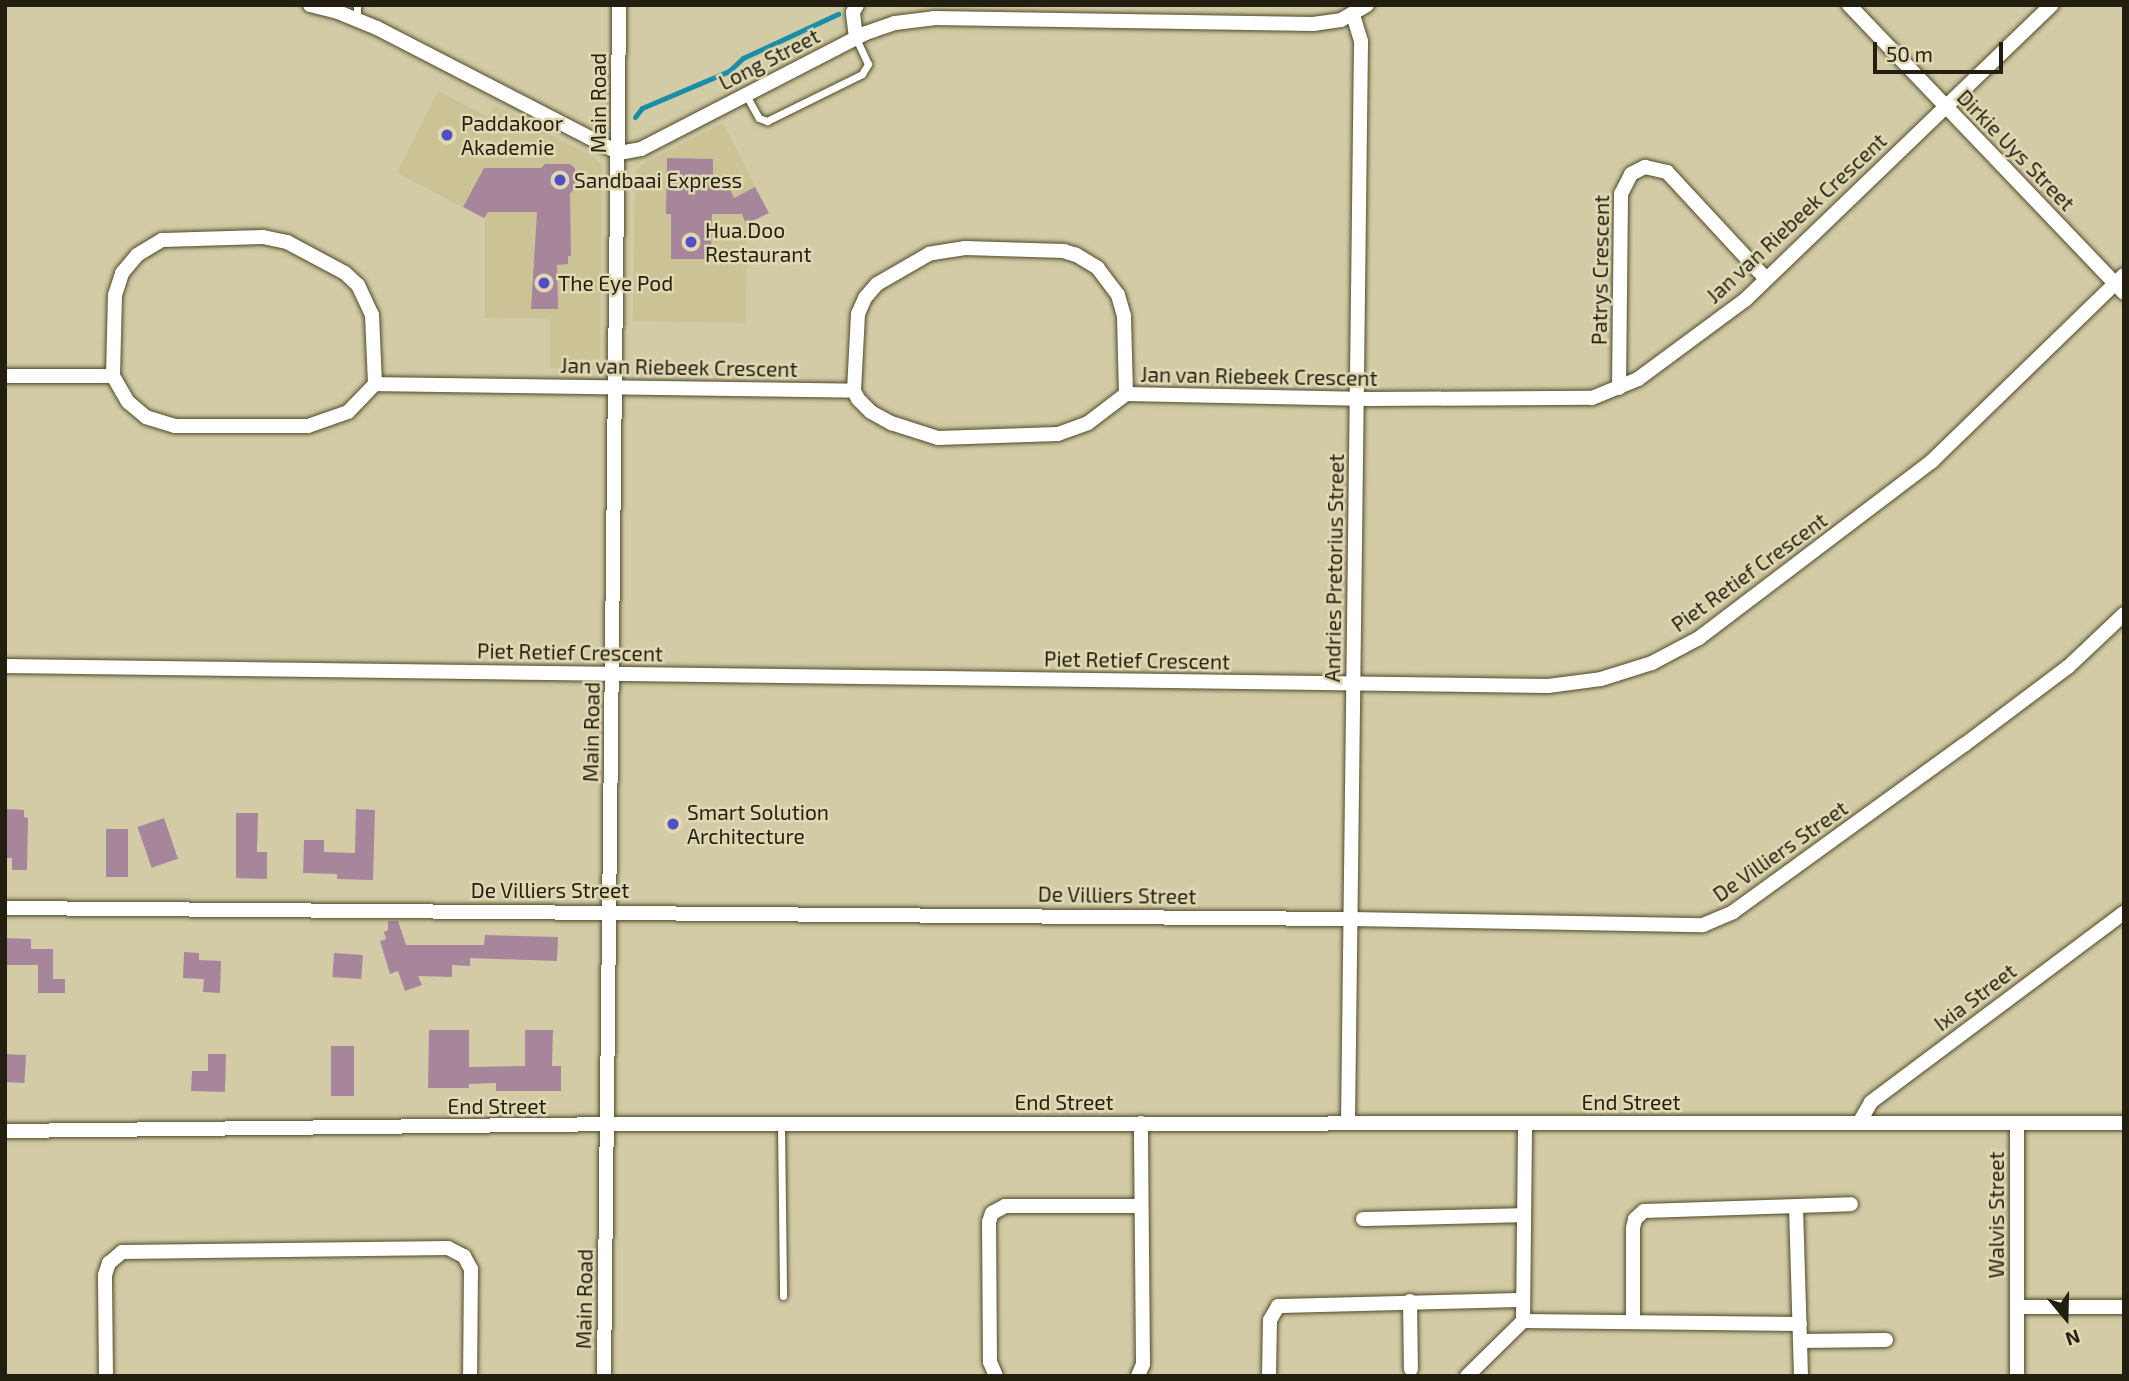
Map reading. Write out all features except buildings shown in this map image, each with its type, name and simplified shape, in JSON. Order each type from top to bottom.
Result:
[{"type":"street","points":[[310,5],[357,12],[619,153]]},
{"type":"street","name":"Main Road","points":[[604,1376],[619,5]]},
{"type":"street","name":"Long Street","points":[[619,153],[641,149],[856,38],[895,23],[934,18],[1314,24],[1353,14],[1367,5]]},
{"type":"street","name":"Dirkie Uys Street","points":[[1849,5],[2121,284]]},
{"type":"street","name":"Jan van Riebeek Crescent","points":[[375,384],[854,391],[871,412],[903,428],[939,438],[1058,435],[1095,419],[1126,394],[1578,400],[1619,388],[1656,367],[1746,299],[2052,5]]},
{"type":"street","points":[[852,8],[856,38]]},
{"type":"street","name":"Andries Pretorius Street","points":[[1348,1123],[1361,41],[1353,14]]},
{"type":"street","name":"Patrys Crescent","points":[[1619,388],[1621,194],[1631,174],[1645,167],[1667,172],[1766,279]]},
{"type":"street","points":[[263,237],[287,242],[345,273],[358,285],[372,315],[375,384],[348,412],[308,426],[175,426],[156,422],[137,410],[122,394],[113,376],[115,295],[122,273],[136,255],[153,243],[170,238],[263,237]]},
{"type":"street","points":[[854,391],[856,325],[870,292],[885,277],[929,254],[965,248],[1064,251],[1098,268],[1113,285],[1122,305],[1126,394]]},
{"type":"street","name":"Piet Retief Crescent","points":[[5,666],[1353,684],[1574,683],[1626,672],[1676,651],[1721,623],[1932,461],[2121,284]]},
{"type":"street","points":[[5,376],[113,376]]},
{"type":"street","name":"De Villiers Street","points":[[5,908],[1350,919],[1693,926],[1724,918],[2058,674],[2124,614]]},
{"type":"street","name":"Ixia Street","points":[[1859,1123],[1871,1102],[2124,912]]},
{"type":"street","points":[[1138,1376],[1143,1364],[1141,1123]]},
{"type":"street","points":[[1523,1321],[1521,1215],[1525,1123]]},
{"type":"street","name":"Walvis Street","points":[[2017,1123],[2017,1376]]},
{"type":"street","name":"End Street","points":[[5,1131],[781,1124],[2124,1123]]},
{"type":"street","points":[[1633,1321],[1633,1228],[1640,1214],[1656,1209],[1796,1208],[1852,1204]]},
{"type":"street","points":[[996,1376],[990,1362],[989,1222],[992,1213],[1005,1206],[1141,1206]]},
{"type":"street","points":[[1796,1208],[1801,1376]]},
{"type":"street","points":[[1363,1219],[1521,1215]]},
{"type":"street","points":[[106,1376],[105,1275],[109,1263],[122,1252],[434,1248],[459,1252],[471,1269],[470,1376]]},
{"type":"street","points":[[1269,1376],[1270,1320],[1278,1306],[1522,1300]]},
{"type":"street","points":[[1410,1301],[1411,1368]]},
{"type":"street","points":[[2017,1307],[2124,1307]]},
{"type":"street","points":[[1467,1376],[1523,1321],[1800,1324]]},
{"type":"street","points":[[1800,1341],[1886,1340]]},
{"type":"lane","points":[[746,95],[759,118],[766,121],[862,74],[868,64],[856,38]]},
{"type":"lane","points":[[781,1124],[783,1296]]},
{"type":"shaded area","points":[[438,91],[488,117],[494,105],[597,159],[602,165],[600,369],[550,368],[550,319],[485,318],[485,219],[397,173]]},
{"type":"shaded area","points":[[723,123],[769,213],[747,224],[746,323],[633,321],[635,172],[644,163]]},
{"type":"waterway","points":[[635,117],[642,108],[729,71],[743,58],[838,14]]},
{"type":"place","name":"Paddakoor Akademie","points":[[447,135]]},
{"type":"place","name":"Sandbaai Express","points":[[560,180]]},
{"type":"place","name":"Hua.Doo Restaurant","points":[[691,242]]},
{"type":"place","name":"The Eye Pod","points":[[544,283]]},
{"type":"place","name":"Smart Solution Architecture","points":[[673,824]]}]
